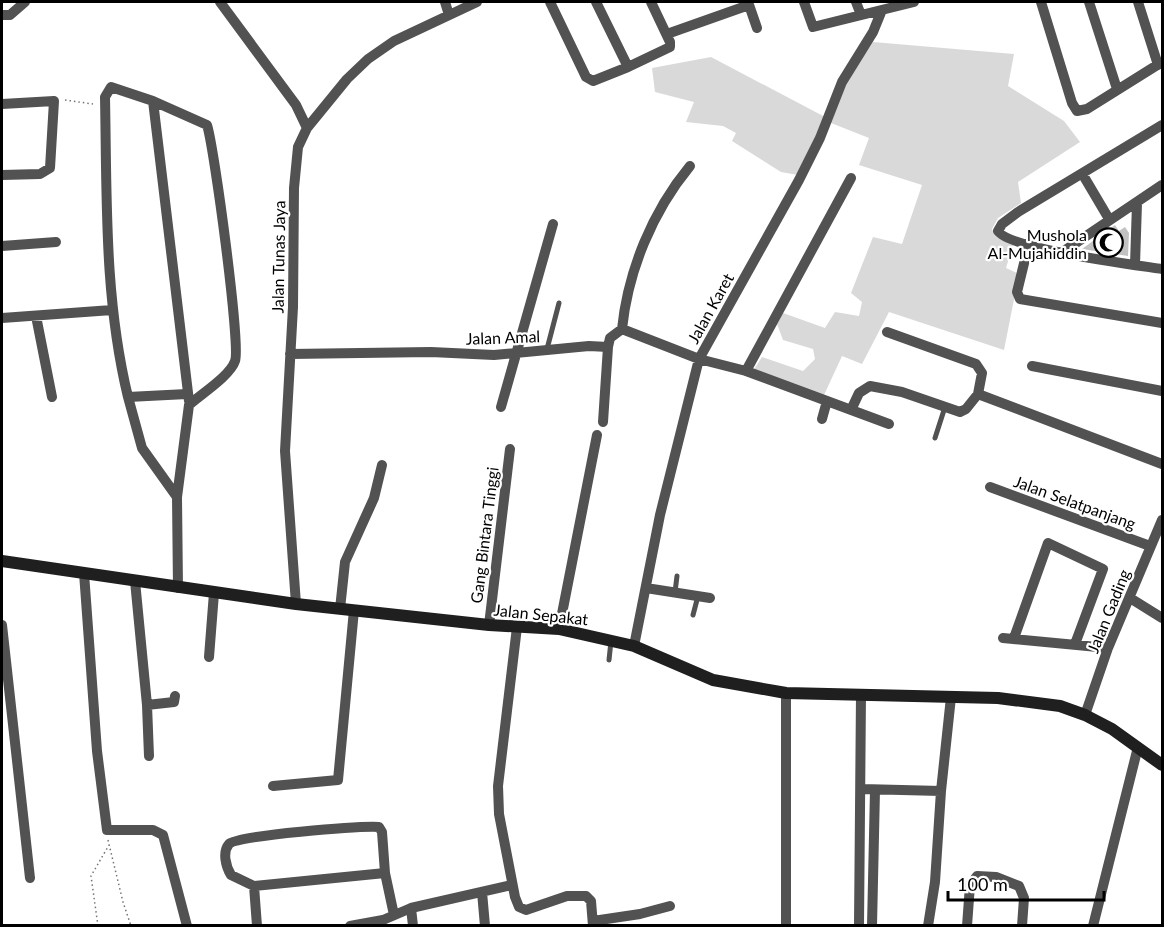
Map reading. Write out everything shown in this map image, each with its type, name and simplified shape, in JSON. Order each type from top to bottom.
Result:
[{"type":"main road","name":"Jalan Sepakat","points":[[2,561],[296,604],[489,625],[559,628],[634,646],[713,680],[736,686],[786,693],[1032,701],[1060,706],[1085,715],[1138,747],[1162,765]]},
{"type":"street","points":[[2,15],[10,15],[25,2]]},
{"type":"street","points":[[220,2],[296,105],[307,128]]},
{"type":"street","points":[[445,2],[449,15]]},
{"type":"street","name":"Jalan Tunas Jaya","points":[[296,604],[285,451],[298,147],[307,128],[347,79],[368,59],[394,42],[477,2]]},
{"type":"street","points":[[550,2],[587,79],[593,81],[668,49],[670,42],[654,2]]},
{"type":"street","points":[[596,2],[628,67]]},
{"type":"street","points":[[804,2],[813,27],[910,2]]},
{"type":"street","points":[[856,2],[861,15]]},
{"type":"street","points":[[1041,2],[1076,111],[1087,109],[1160,63],[1137,2]]},
{"type":"street","points":[[1089,2],[1117,89]]},
{"type":"street","points":[[667,34],[748,3],[757,28]]},
{"type":"street","name":"Jalan Karet","points":[[634,646],[676,447],[699,358],[799,180],[820,138],[842,82],[873,32],[882,10]]},
{"type":"street","points":[[128,397],[188,399],[229,370],[236,360],[237,352],[225,243],[208,127],[199,120],[153,101],[111,87],[107,91],[106,108],[106,213],[112,310],[128,397],[142,448],[177,496]]},
{"type":"street","points":[[2,104],[54,101],[50,168],[40,174],[2,175]]},
{"type":"street","points":[[153,101],[188,399],[177,496],[178,588]]},
{"type":"street","points":[[1162,125],[1083,175],[1018,212],[998,231],[1002,236],[1061,253],[1162,269]]},
{"type":"street","points":[[603,422],[610,338],[622,329],[625,299],[636,262],[672,189],[690,166]]},
{"type":"street","points":[[1083,175],[1109,219]]},
{"type":"street","points":[[746,371],[851,178]]},
{"type":"street","points":[[1061,253],[1162,185]]},
{"type":"street","points":[[1135,265],[1137,203]]},
{"type":"street","points":[[501,407],[553,224]]},
{"type":"street","points":[[2,246],[56,242]]},
{"type":"street","points":[[1029,243],[1017,292],[1020,299],[1162,323]]},
{"type":"street","points":[[2,318],[112,310]]},
{"type":"street","points":[[36,316],[52,397]]},
{"type":"street","points":[[622,329],[699,358],[746,371],[889,424]]},
{"type":"street","points":[[851,410],[860,393],[870,386],[902,392],[945,407],[964,410],[978,394],[982,373],[976,364],[887,332]]},
{"type":"street","name":"Jalan Amal","points":[[290,354],[516,354],[589,346],[608,347]]},
{"type":"street","points":[[1032,366],[1162,391]]},
{"type":"street","points":[[978,394],[1162,464]]},
{"type":"street","points":[[822,419],[827,401]]},
{"type":"street","points":[[559,628],[597,435]]},
{"type":"street","name":"Gang Bintara Tinggi","points":[[489,625],[510,449]]},
{"type":"street","points":[[340,609],[345,562],[374,498],[382,465]]},
{"type":"street","name":"Jalan Selatpanjang","points":[[990,487],[1150,546]]},
{"type":"street","name":"Jalan Gading","points":[[1085,715],[1108,648],[1162,520]]},
{"type":"street","points":[[1075,644],[1103,569],[1048,543],[1008,638],[1108,648]]},
{"type":"street","points":[[84,573],[97,751],[107,830],[153,830],[163,835],[187,926]]},
{"type":"street","points":[[135,581],[147,705],[149,756]]},
{"type":"street","points":[[645,588],[710,598]]},
{"type":"street","points":[[209,657],[214,593]]},
{"type":"street","points":[[1130,598],[1162,618]]},
{"type":"street","points":[[273,786],[338,780],[354,610]]},
{"type":"street","points":[[2,625],[30,878]]},
{"type":"street","points":[[517,627],[498,786],[500,814],[516,903],[526,910],[567,896],[586,896],[591,901],[593,923],[670,906]]},
{"type":"street","points":[[786,693],[786,926]]},
{"type":"street","points":[[859,926],[862,789],[861,694]]},
{"type":"street","points":[[147,705],[170,705],[174,702],[175,696]]},
{"type":"street","points":[[928,926],[935,882],[941,791],[951,697]]},
{"type":"street","points":[[1093,926],[1138,747]]},
{"type":"street","points":[[862,789],[941,791]]},
{"type":"street","points":[[872,926],[875,790]]},
{"type":"street","points":[[386,873],[254,886],[235,878],[228,871],[226,852],[229,845],[235,841],[377,827],[382,832],[386,873],[394,915]]},
{"type":"street","points":[[967,926],[970,885],[977,876],[996,877],[1017,884],[1021,888],[1024,898],[1022,926]]},
{"type":"street","points":[[350,926],[383,920],[411,908],[512,885]]},
{"type":"street","points":[[254,886],[257,926]]},
{"type":"street","points":[[482,892],[485,926]]},
{"type":"street","points":[[411,908],[413,926]]},
{"type":"lane","points":[[547,351],[559,303]]},
{"type":"lane","points":[[935,438],[945,407]]},
{"type":"lane","points":[[675,592],[677,576]]},
{"type":"lane","points":[[693,615],[698,596]]},
{"type":"lane","points":[[609,660],[612,639]]},
{"type":"path","points":[[54,101],[81,101],[106,108]]},
{"type":"path","points":[[98,926],[91,876],[109,844],[131,926]]},
{"type":"shaded area","points":[[873,42],[1014,54],[1008,86],[1064,121],[1080,142],[1018,182],[1021,203],[998,218],[992,229],[995,236],[1013,245],[1006,268],[1019,274],[1004,350],[889,312],[862,364],[842,356],[824,395],[753,371],[762,357],[803,371],[815,359],[813,349],[783,340],[777,324],[783,313],[825,328],[835,312],[859,316],[862,302],[851,293],[873,237],[902,244],[922,185],[859,165],[869,138],[831,123],[849,77]]},
{"type":"shaded area","points":[[711,57],[825,117],[798,175],[781,172],[732,141],[736,133],[723,126],[686,122],[694,102],[655,92],[652,68]]},
{"type":"building","name":"Mushola Al-Mujahiddin","points":[[1115,225],[1119,231],[1125,227],[1129,233],[1128,256],[1082,249]]},
{"type":"place","name":"Mushola Al-Mujahiddin","points":[[1108,243]]}]
